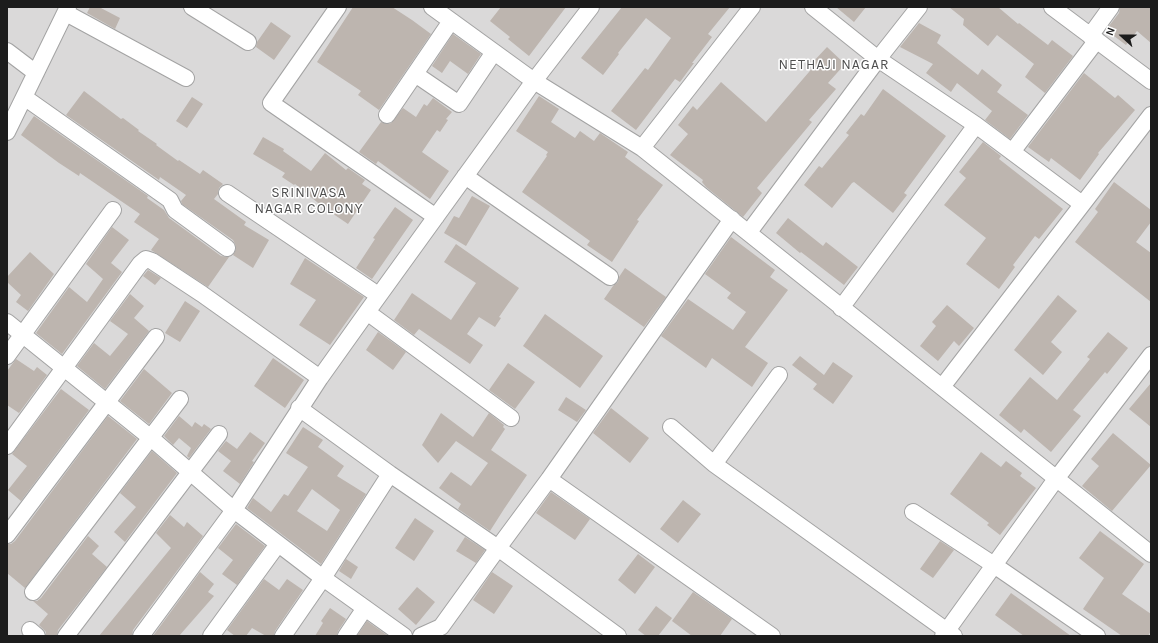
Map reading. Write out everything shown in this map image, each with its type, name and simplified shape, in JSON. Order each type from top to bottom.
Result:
[{"type":"street","points":[[192,7],[248,42]]},
{"type":"street","points":[[338,7],[271,103],[436,217]]},
{"type":"street","points":[[432,7],[534,82],[642,148],[1151,554]]},
{"type":"street","points":[[141,636],[234,510],[299,408],[378,296],[534,82],[591,7]]},
{"type":"street","points":[[642,148],[752,7]]},
{"type":"street","points":[[813,7],[878,59],[976,126],[1082,204]]},
{"type":"street","points":[[749,232],[878,59],[919,7]]},
{"type":"street","points":[[1052,7],[1151,81]]},
{"type":"street","points":[[1012,152],[1094,38],[1111,7]]},
{"type":"street","points":[[7,132],[67,10],[186,78]]},
{"type":"street","points":[[387,115],[451,20]]},
{"type":"street","points":[[7,51],[36,72]]},
{"type":"street","points":[[414,74],[459,104],[494,52]]},
{"type":"street","points":[[24,97],[170,200],[175,210],[227,248]]},
{"type":"street","points":[[942,387],[1151,115]]},
{"type":"street","points":[[841,308],[976,126]]},
{"type":"street","points":[[465,176],[610,277]]},
{"type":"street","points":[[226,193],[378,296]]},
{"type":"street","points":[[7,356],[113,210]]},
{"type":"street","points":[[421,636],[441,628],[549,479],[732,219]]},
{"type":"street","points":[[7,446],[140,264],[146,259],[152,261],[202,294],[320,378]]},
{"type":"street","points":[[367,312],[511,418]]},
{"type":"street","points":[[7,322],[151,438],[234,510],[323,578],[404,636]]},
{"type":"street","points":[[7,535],[156,337]]},
{"type":"street","points":[[671,427],[714,464],[948,634],[994,564],[1056,479],[1151,355]]},
{"type":"street","points":[[714,464],[779,375]]},
{"type":"street","points":[[32,592],[180,400]]},
{"type":"street","points":[[299,408],[390,474],[498,548],[618,636]]},
{"type":"street","points":[[66,636],[219,434]]},
{"type":"street","points":[[283,636],[323,578],[390,474]]},
{"type":"street","points":[[549,479],[772,636]]},
{"type":"street","points":[[913,512],[994,564],[1097,636]]},
{"type":"street","points":[[210,636],[278,544]]},
{"type":"street","points":[[346,636],[365,608]]},
{"type":"shaded area","points":[[7,7],[1151,7],[1151,636],[7,636]]},
{"type":"building","points":[[90,7],[99,7],[120,18],[115,29],[87,13]]},
{"type":"building","points":[[353,7],[392,7],[431,34],[379,110],[358,95],[361,91],[317,62]]},
{"type":"building","points":[[501,7],[566,7],[529,56],[508,39],[510,37],[490,21]]},
{"type":"building","points":[[622,7],[730,7],[708,34],[712,37],[692,63],[694,63],[680,82],[675,79],[636,130],[611,111],[645,68],[648,70],[671,38],[646,18],[618,53],[619,54],[603,75],[581,58]]},
{"type":"building","points":[[836,7],[866,7],[854,22]]},
{"type":"building","points":[[949,7],[998,7],[1018,24],[1019,23],[1048,45],[1052,40],[1073,56],[1045,93],[1025,77],[1034,64],[997,35],[988,46],[963,25],[964,19]]},
{"type":"building","points":[[1120,7],[1151,7],[1151,43],[1137,31],[1126,45],[1106,30],[1119,13]]},
{"type":"building","points":[[271,22],[291,36],[274,60],[256,47],[257,42]]},
{"type":"building","points":[[919,23],[941,35],[937,43],[978,75],[982,69],[1002,85],[997,92],[1028,115],[1010,139],[985,120],[992,111],[957,83],[951,92],[926,73],[933,64],[900,47]]},
{"type":"building","points":[[453,34],[481,54],[468,74],[450,61],[442,73],[432,66]]},
{"type":"building","points":[[827,47],[845,64],[828,83],[836,89],[809,120],[812,122],[757,188],[762,193],[743,217],[706,187],[702,182],[703,180],[670,155],[688,134],[678,125],[693,106],[697,110],[721,82],[766,122],[815,65],[813,62]]},
{"type":"building","points":[[1084,73],[1115,98],[1118,95],[1135,110],[1098,153],[1099,154],[1080,180],[1051,158],[1049,162],[1028,147]]},
{"type":"building","points":[[883,89],[946,136],[904,193],[907,195],[893,213],[854,182],[832,208],[804,185],[819,166],[822,168],[849,135],[846,133],[861,114],[864,116]]},
{"type":"building","points":[[84,91],[121,119],[123,118],[178,161],[179,160],[200,174],[203,170],[223,184],[219,188],[218,194],[214,199],[246,222],[244,225],[269,240],[253,268],[233,255],[236,249],[233,240],[182,204],[181,201],[186,195],[160,177],[159,180],[66,115]]},
{"type":"building","points":[[539,96],[559,109],[551,122],[575,138],[580,131],[594,141],[600,133],[628,152],[625,157],[663,185],[637,220],[639,221],[612,262],[587,245],[590,241],[522,192],[547,156],[546,155],[548,152],[516,131]]},
{"type":"building","points":[[192,97],[203,104],[187,128],[176,121]]},
{"type":"building","points":[[433,98],[452,112],[446,119],[448,120],[440,132],[437,130],[422,152],[449,171],[430,199],[378,161],[376,164],[359,152],[381,122],[386,124],[391,123],[403,108],[416,117],[424,104],[427,106]]},
{"type":"building","points":[[34,116],[148,196],[147,198],[164,210],[169,218],[221,256],[229,257],[208,287],[151,250],[159,239],[134,222],[140,214],[80,173],[79,176],[59,163],[21,135]]},
{"type":"building","points":[[263,137],[284,149],[283,151],[311,171],[325,153],[346,170],[348,168],[365,180],[362,184],[371,190],[348,224],[323,207],[295,184],[294,185],[282,177],[285,173],[253,154]]},
{"type":"building","points":[[983,142],[1001,156],[999,159],[1063,209],[1039,239],[1035,236],[1013,265],[1015,267],[999,289],[966,264],[986,238],[944,205],[966,178],[959,172]]},
{"type":"building","points":[[1114,182],[1151,210],[1151,222],[1136,242],[1151,253],[1151,302],[1075,242],[1098,212],[1095,209]]},
{"type":"building","points":[[472,196],[490,206],[466,246],[444,233],[454,216],[459,218]]},
{"type":"building","points":[[395,207],[413,220],[372,279],[356,268],[375,239],[373,238]]},
{"type":"building","points":[[788,218],[823,246],[826,242],[858,267],[844,285],[801,252],[800,253],[776,233]]},
{"type":"building","points":[[112,227],[129,240],[111,263],[122,272],[62,354],[36,333],[69,287],[87,302],[103,279],[86,264]]},
{"type":"building","points":[[731,237],[775,270],[770,277],[788,290],[745,347],[768,363],[752,387],[712,358],[706,368],[661,336],[688,299],[733,330],[746,312],[727,298],[731,293],[705,274]]},
{"type":"building","points":[[456,244],[519,288],[499,317],[501,318],[495,327],[479,317],[467,334],[483,345],[470,364],[419,329],[414,335],[394,320],[412,293],[451,320],[476,283],[444,262]]},
{"type":"building","points":[[30,252],[54,274],[28,311],[16,302],[21,295],[7,282],[7,277]]},
{"type":"building","points":[[305,258],[364,297],[330,345],[299,325],[316,300],[290,284]]},
{"type":"building","points":[[625,268],[666,297],[644,327],[604,299],[613,286],[618,282],[619,277]]},
{"type":"building","points":[[148,270],[161,278],[155,285],[143,276]]},
{"type":"building","points":[[130,294],[144,306],[134,318],[149,331],[105,389],[77,366],[94,343],[110,356],[128,334],[110,321]]},
{"type":"building","points":[[1058,295],[1077,311],[1051,342],[1062,352],[1043,375],[1014,350]]},
{"type":"building","points":[[185,301],[200,311],[180,342],[165,333]]},
{"type":"building","points":[[947,305],[974,328],[959,346],[954,341],[938,361],[920,346],[936,326],[932,322]]},
{"type":"building","points":[[545,314],[603,356],[580,388],[523,346]]},
{"type":"building","points":[[378,332],[406,352],[393,370],[366,350]]},
{"type":"building","points":[[1108,332],[1128,348],[1107,374],[1105,372],[1073,410],[1081,416],[1051,452],[1024,429],[1021,433],[999,415],[1030,377],[1057,400],[1090,359],[1087,357]]},
{"type":"building","points":[[800,356],[824,375],[833,362],[853,376],[833,404],[813,389],[817,384],[792,365]]},
{"type":"building","points":[[273,358],[304,380],[285,408],[254,386]]},
{"type":"building","points":[[16,359],[34,371],[37,367],[47,375],[19,413],[7,405],[7,371]]},
{"type":"building","points":[[508,363],[535,382],[515,409],[489,390]]},
{"type":"building","points":[[144,369],[172,393],[149,424],[120,401]]},
{"type":"building","points":[[1151,383],[1151,427],[1129,409]]},
{"type":"building","points":[[61,389],[89,410],[21,501],[8,490],[27,466],[12,454]]},
{"type":"building","points":[[566,397],[586,410],[577,422],[558,410]]},
{"type":"building","points":[[611,408],[649,438],[630,463],[593,433]]},
{"type":"building","points":[[441,413],[473,437],[489,413],[504,425],[503,427],[505,429],[491,450],[527,475],[490,531],[458,509],[461,504],[439,488],[451,472],[471,486],[488,463],[456,441],[438,463],[422,445]]},
{"type":"building","points":[[108,416],[137,439],[25,588],[7,573],[7,544],[11,544],[15,541]]},
{"type":"building","points":[[179,416],[192,427],[195,422],[202,427],[204,424],[211,429],[189,458],[187,456],[191,448],[179,438],[173,445],[164,436]]},
{"type":"building","points":[[303,427],[323,440],[318,447],[344,466],[337,476],[366,494],[321,564],[247,508],[253,498],[271,512],[284,494],[288,496],[308,467],[286,453]],"holes":[[[312,489],[340,510],[327,531],[297,511]]]},
{"type":"building","points":[[250,432],[265,443],[252,461],[254,462],[240,484],[223,471],[231,461],[218,451],[226,441],[237,449]]},
{"type":"building","points":[[1113,433],[1151,465],[1112,511],[1082,486],[1099,466],[1091,459]]},
{"type":"building","points":[[152,451],[177,473],[125,542],[114,532],[136,507],[120,493]]},
{"type":"building","points":[[981,452],[1001,467],[1006,461],[1022,473],[1020,476],[1036,488],[1000,535],[987,525],[989,523],[950,494]]},
{"type":"building","points":[[551,492],[590,519],[575,540],[536,513]]},
{"type":"building","points":[[683,500],[701,514],[678,543],[660,529]]},
{"type":"building","points":[[170,515],[184,527],[187,522],[203,536],[133,630],[132,636],[99,636],[171,548],[156,533]]},
{"type":"building","points":[[415,518],[434,531],[414,561],[395,548]]},
{"type":"building","points":[[236,524],[265,546],[237,585],[222,574],[233,560],[218,548]]},
{"type":"building","points":[[1100,531],[1144,564],[1122,594],[1151,614],[1151,631],[1148,636],[1122,636],[1083,609],[1104,578],[1079,558]]},
{"type":"building","points":[[88,536],[99,546],[92,554],[107,567],[58,630],[57,636],[46,636],[46,632],[39,625],[48,614],[33,601],[37,601],[41,598]]},
{"type":"building","points":[[465,537],[485,550],[476,563],[456,551]]},
{"type":"building","points":[[940,541],[954,550],[933,578],[920,569]]},
{"type":"building","points":[[638,554],[655,567],[635,594],[618,580]]},
{"type":"building","points":[[346,559],[358,567],[351,579],[339,571]]},
{"type":"building","points":[[200,572],[214,584],[208,592],[214,596],[179,636],[153,636]]},
{"type":"building","points":[[492,572],[513,586],[494,614],[473,600]]},
{"type":"building","points":[[264,579],[279,590],[287,579],[303,590],[275,631],[274,636],[266,636],[252,628],[246,636],[235,636],[227,630]]},
{"type":"building","points":[[417,587],[435,602],[416,625],[398,609]]},
{"type":"building","points":[[693,592],[732,619],[720,636],[692,636],[672,621]]},
{"type":"building","points":[[1011,593],[1071,636],[1024,636],[995,615]]},
{"type":"building","points":[[656,606],[672,618],[658,636],[646,636],[638,630]]},
{"type":"building","points":[[330,608],[346,619],[338,631],[337,636],[315,636],[323,623],[321,621]]},
{"type":"building","points":[[367,621],[388,636],[357,636]]},
{"type":"district","name":"NETHAJI NAGAR","points":[[834,65]]},
{"type":"district","name":"SRINIVASA NAGAR COLONY","points":[[309,202]]}]
